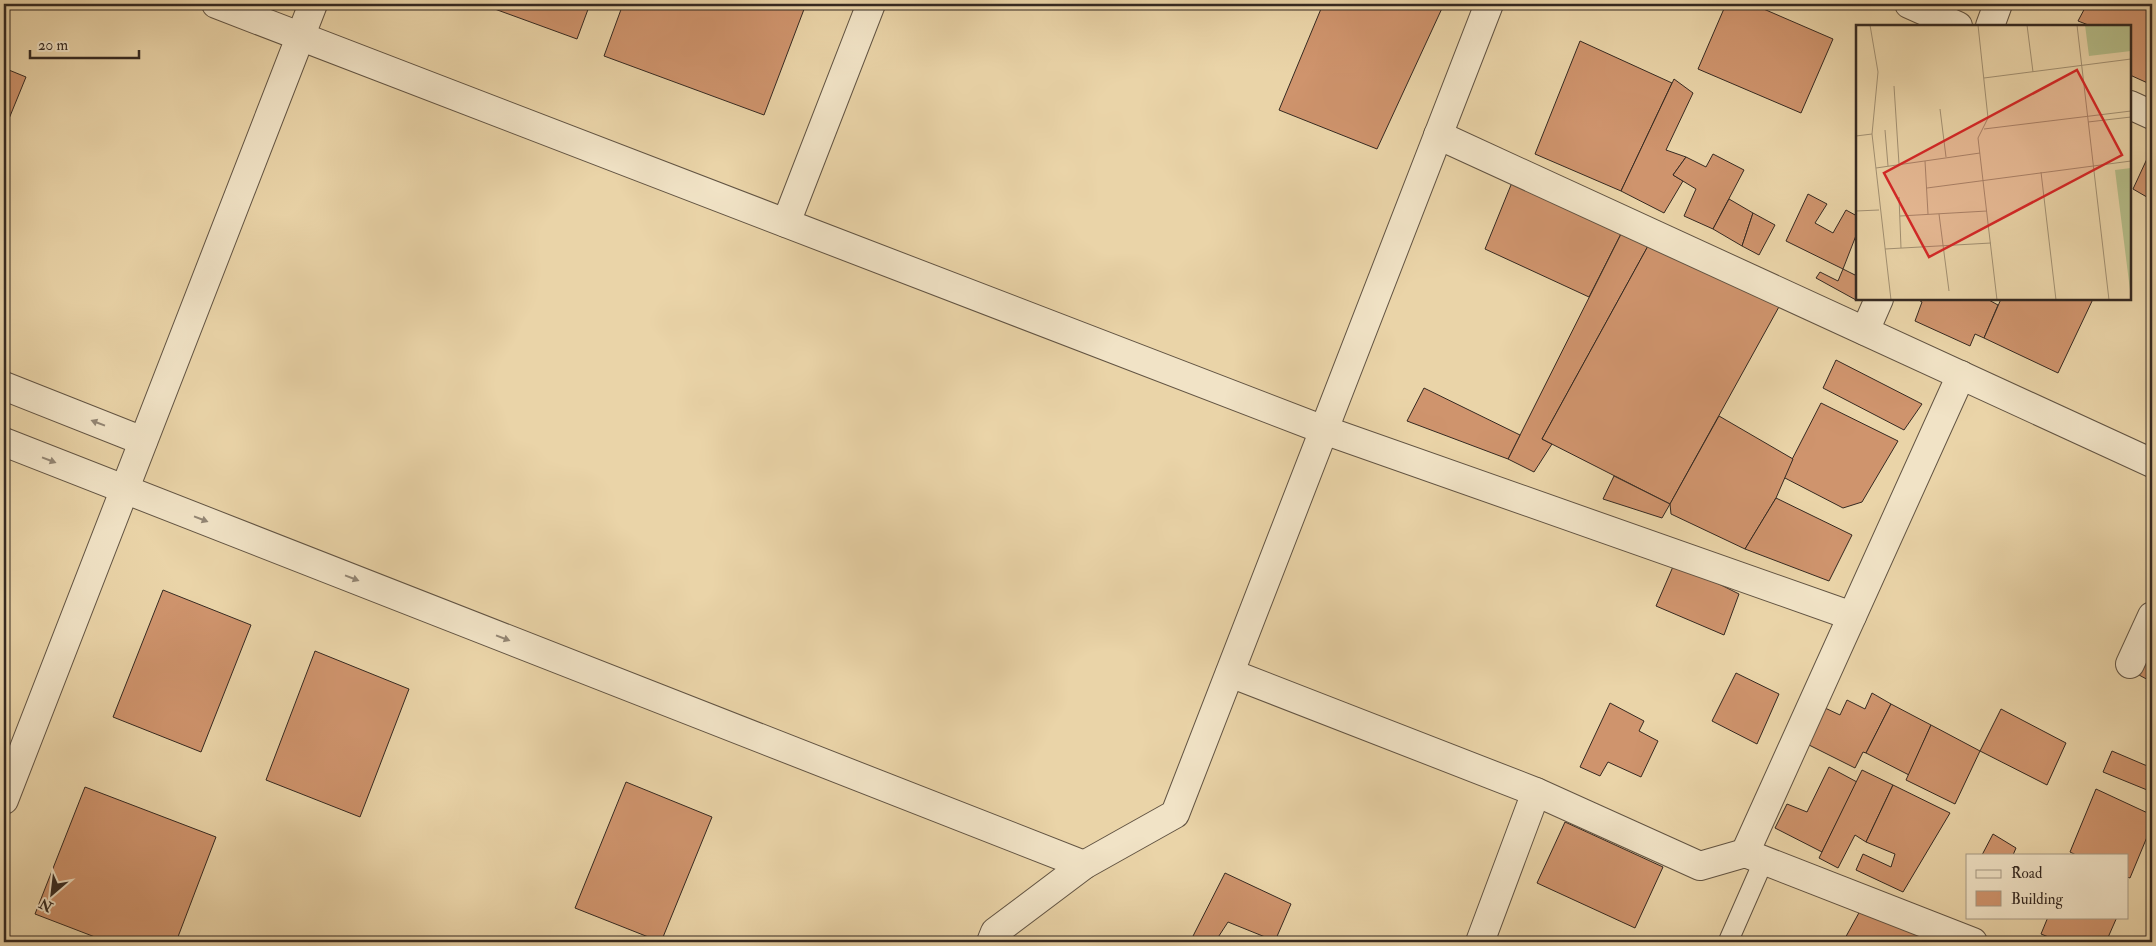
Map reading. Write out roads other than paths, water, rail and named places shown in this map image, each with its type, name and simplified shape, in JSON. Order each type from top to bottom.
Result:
[{"type":"street","points":[[216,4],[1324,430],[1852,616]]},
{"type":"street","points":[[4,800],[313,4]]},
{"type":"street","points":[[786,223],[871,4]]},
{"type":"street","points":[[991,942],[995,932],[1084,864],[1175,814],[1489,4]]},
{"type":"street","points":[[1909,4],[1956,25]]},
{"type":"street","points":[[1990,25],[1998,4]]},
{"type":"street","points":[[2131,105],[2152,115]]},
{"type":"street","points":[[1438,135],[2152,464]]},
{"type":"street","points":[[1865,331],[1879,300]]},
{"type":"street","points":[[1754,856],[1852,616],[1961,375]]},
{"type":"street","points":[[4,386],[143,441]]},
{"type":"street","points":[[4,442],[1084,864]]},
{"type":"street","points":[[2130,664],[2152,616]]},
{"type":"street","points":[[1230,673],[1536,792],[1700,866],[1754,856],[1973,942]]},
{"type":"street","points":[[1480,942],[1536,792]]},
{"type":"lane","points":[[1728,942],[1754,856]]}]
